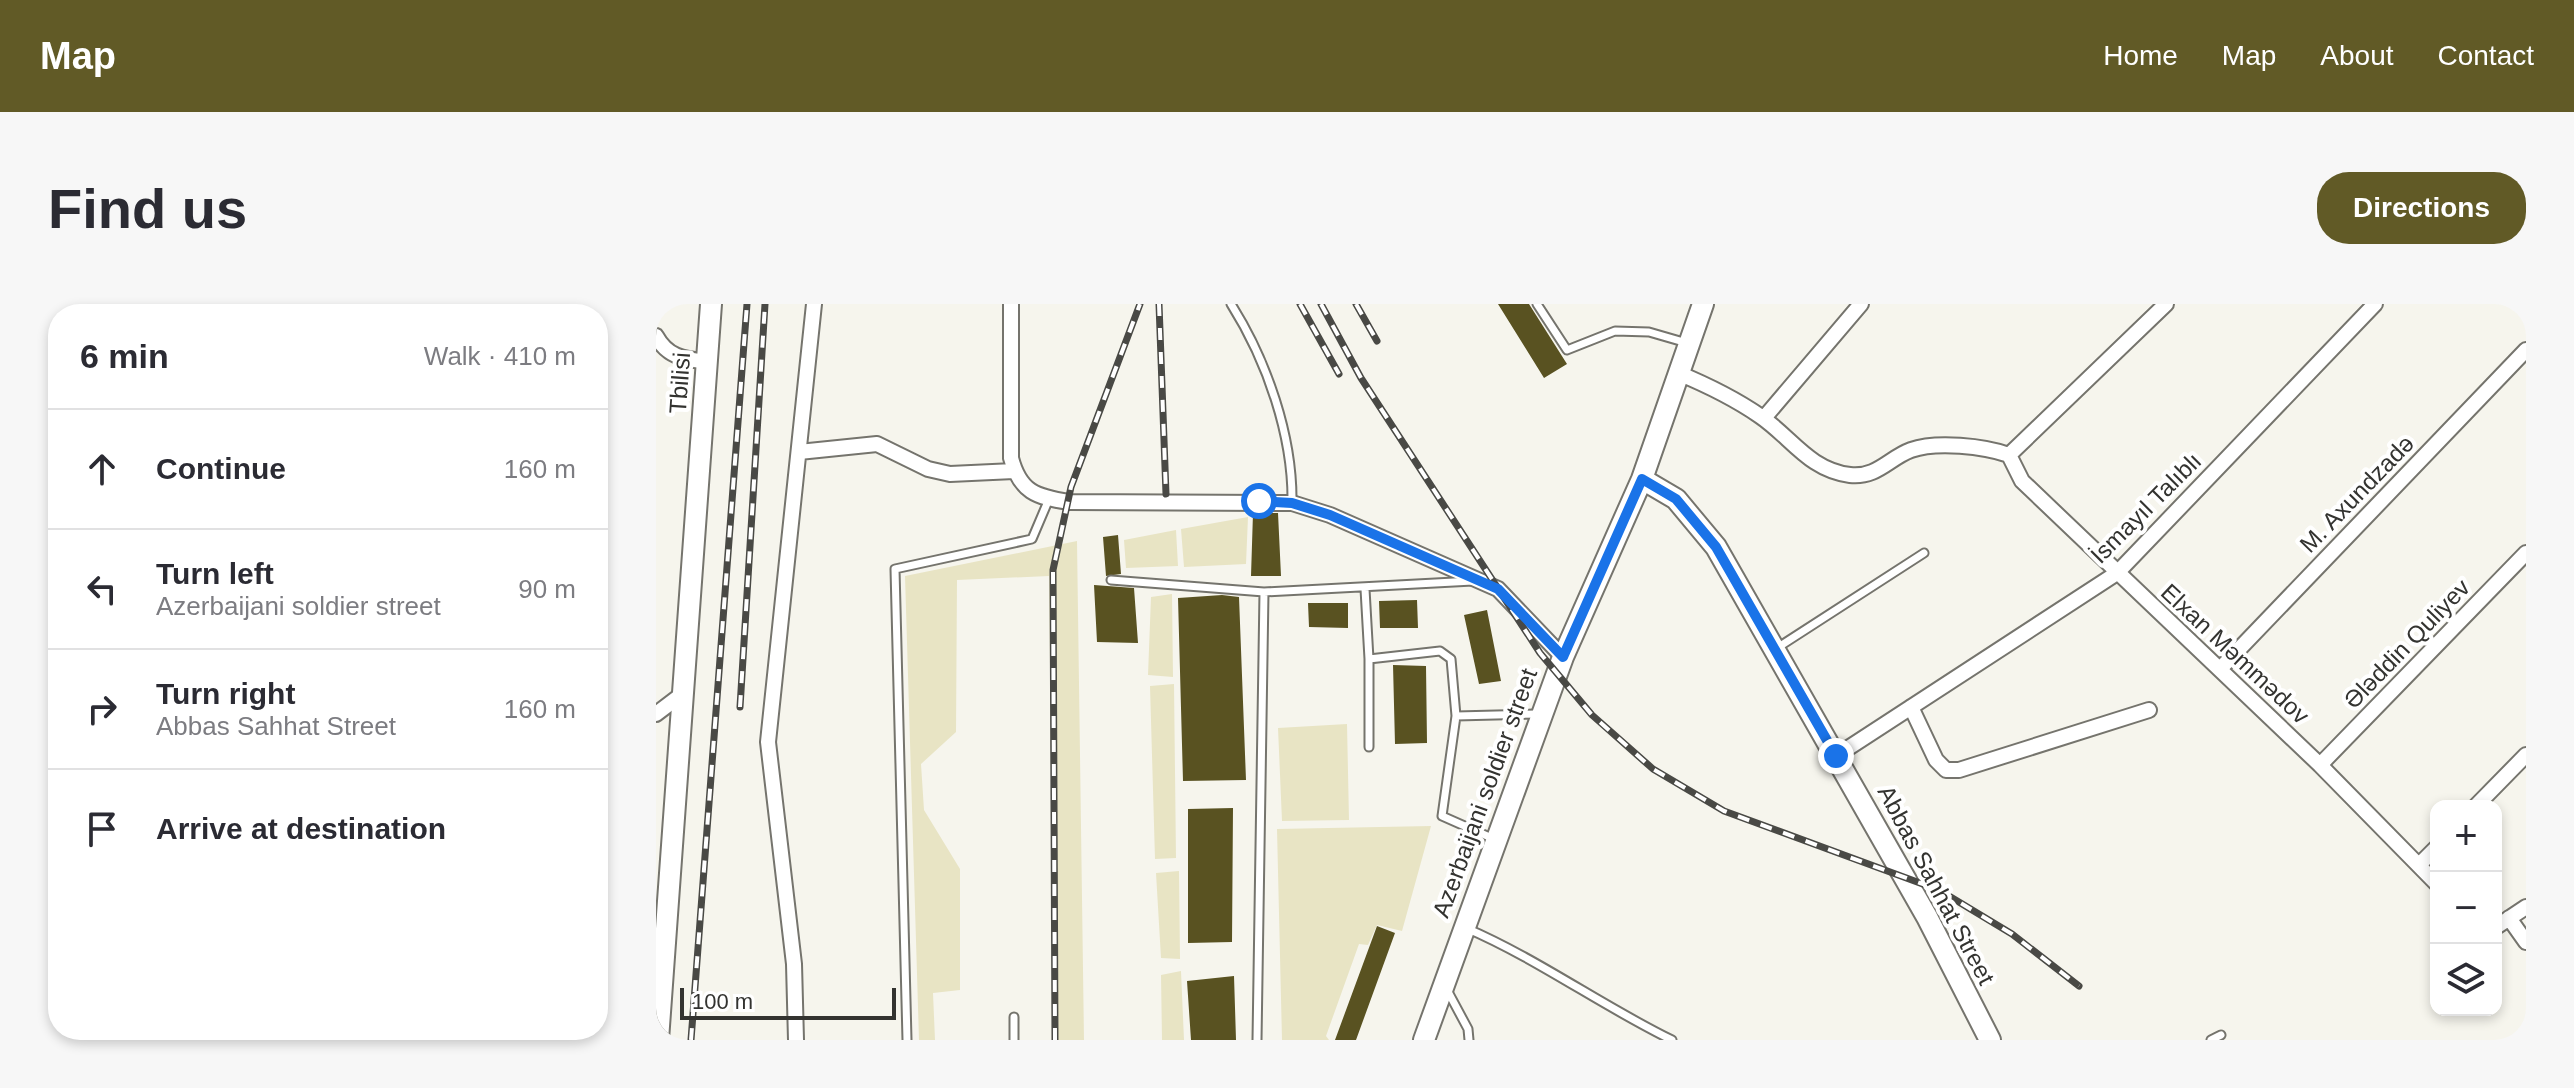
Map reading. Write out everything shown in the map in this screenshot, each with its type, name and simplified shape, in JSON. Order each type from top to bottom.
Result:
[{"type":"main road","name":"Tbilisi","points":[[658,1040],[711,304]]},
{"type":"main road","points":[[1642,479],[1703,304]]},
{"type":"main road","name":"Abbas Sahhat Street","points":[[1642,479],[1676,499],[1716,547],[1927,917],[1990,1040]]},
{"type":"main road","name":"Azerbaijani soldier street","points":[[1424,1040],[1563,657],[1642,479]]},
{"type":"street","points":[[796,1040],[794,964],[768,742],[814,304]]},
{"type":"street","points":[[1011,304],[1011,458],[1014,471],[1026,488],[1049,499],[1292,503],[1330,515],[1498,589],[1563,657]]},
{"type":"street","points":[[1764,418],[1861,304]]},
{"type":"street","points":[[1678,373],[1717,389],[1764,418],[1807,459],[1850,475],[1868,475],[1911,450],[1940,446],[2009,455],[2166,304]]},
{"type":"street","name":"İsmayıl Talıblı","points":[[1836,756],[2117,573],[2375,304]]},
{"type":"street","points":[[656,336],[662,348],[677,358],[708,362]]},
{"type":"street","name":"M. Axundzadə","points":[[2220,669],[2526,350]]},
{"type":"street","points":[[799,452],[877,444],[928,469],[950,474],[1014,471]]},
{"type":"street","name":"Elxan Məmmədov","points":[[2009,455],[2022,481],[2320,765],[2430,876]]},
{"type":"street","name":"Ələddin Quliyev","points":[[2320,765],[2526,553]]},
{"type":"street","points":[[656,714],[681,695]]},
{"type":"street","points":[[1911,707],[1936,760],[1946,770],[1959,770],[2149,710]]},
{"type":"street","points":[[2482,800],[2526,755]]},
{"type":"street","points":[[2420,864],[2430,854]]},
{"type":"street","points":[[2502,923],[2526,907]]},
{"type":"street","points":[[2509,918],[2526,942]]},
{"type":"lane","points":[[1231,304],[1259,358],[1283,427],[1293,471],[1292,503]]},
{"type":"lane","points":[[1537,304],[1567,350],[1577,349],[1615,331],[1649,332],[1689,344]]},
{"type":"lane","points":[[907,1040],[895,569],[1032,539],[1049,499]]},
{"type":"lane","points":[[1775,649],[1924,553]]},
{"type":"lane","points":[[1111,580],[1264,592],[1480,581]]},
{"type":"lane","points":[[1365,589],[1369,747]]},
{"type":"lane","points":[[1257,1040],[1264,592]]},
{"type":"lane","points":[[1369,659],[1440,651],[1447,653],[1456,716],[1442,816],[1496,839]]},
{"type":"lane","points":[[1456,716],[1542,714]]},
{"type":"lane","points":[[1464,927],[1501,943],[1629,1019],[1672,1040]]},
{"type":"lane","points":[[1444,983],[1468,1029],[1469,1040]]},
{"type":"lane","points":[[1014,1017],[1014,1040]]},
{"type":"lane","points":[[2211,1040],[2221,1035]]},
{"type":"shaded area","points":[[1248,517],[1246,564],[1184,567],[1181,529]]},
{"type":"shaded area","points":[[1176,530],[1178,566],[1126,568],[1124,540]]},
{"type":"shaded area","points":[[1077,541],[1084,1040],[1054,1040],[1049,576],[957,580],[956,732],[921,764],[924,810],[960,869],[960,990],[933,993],[935,1040],[919,1040],[905,576]]},
{"type":"shaded area","points":[[1172,594],[1173,677],[1148,675],[1151,597]]},
{"type":"shaded area","points":[[1174,684],[1176,858],[1155,859],[1150,686]]},
{"type":"shaded area","points":[[1347,724],[1349,820],[1282,821],[1278,728]]},
{"type":"shaded area","points":[[1431,826],[1402,931],[1377,925],[1368,945],[1359,944],[1326,1036],[1329,1040],[1282,1040],[1277,829]]},
{"type":"shaded area","points":[[1179,871],[1180,959],[1161,958],[1156,873]]},
{"type":"shaded area","points":[[1181,971],[1184,1040],[1162,1040],[1161,975]]},
{"type":"building","points":[[1498,304],[1529,304],[1567,364],[1544,378]]},
{"type":"building","points":[[1253,513],[1278,513],[1281,576],[1251,576]]},
{"type":"building","points":[[1118,535],[1121,574],[1106,576],[1103,537]]},
{"type":"building","points":[[1094,585],[1134,588],[1138,643],[1097,642]]},
{"type":"building","points":[[1239,597],[1246,780],[1183,781],[1178,598]]},
{"type":"building","points":[[1417,600],[1418,628],[1380,628],[1379,601]]},
{"type":"building","points":[[1308,603],[1348,603],[1348,628],[1309,627]]},
{"type":"building","points":[[1487,610],[1501,681],[1479,684],[1464,615]]},
{"type":"building","points":[[1393,665],[1426,666],[1427,743],[1395,744]]},
{"type":"building","points":[[1233,808],[1232,942],[1188,943],[1188,809]]},
{"type":"building","points":[[1377,926],[1395,933],[1356,1040],[1335,1040]]},
{"type":"building","points":[[1234,976],[1236,1040],[1191,1040],[1187,981]]},
{"type":"railway","points":[[691,1040],[747,304]]},
{"type":"railway","points":[[740,707],[765,304]]},
{"type":"railway","points":[[1055,1040],[1053,570],[1071,487],[1140,304]]},
{"type":"railway","points":[[1159,304],[1166,494]]},
{"type":"railway","points":[[1300,304],[1339,374]]},
{"type":"railway","points":[[1321,304],[1361,378],[1540,653],[1592,715],[1653,769],[1724,811],[1939,890],[2012,934],[2079,986]]},
{"type":"railway","points":[[1356,304],[1377,341]]},
{"type":"route","points":[[1259,501],[1292,503],[1330,515],[1498,589],[1536,625],[1563,657],[1642,479],[1676,499],[1716,547],[1836,756]]}]
